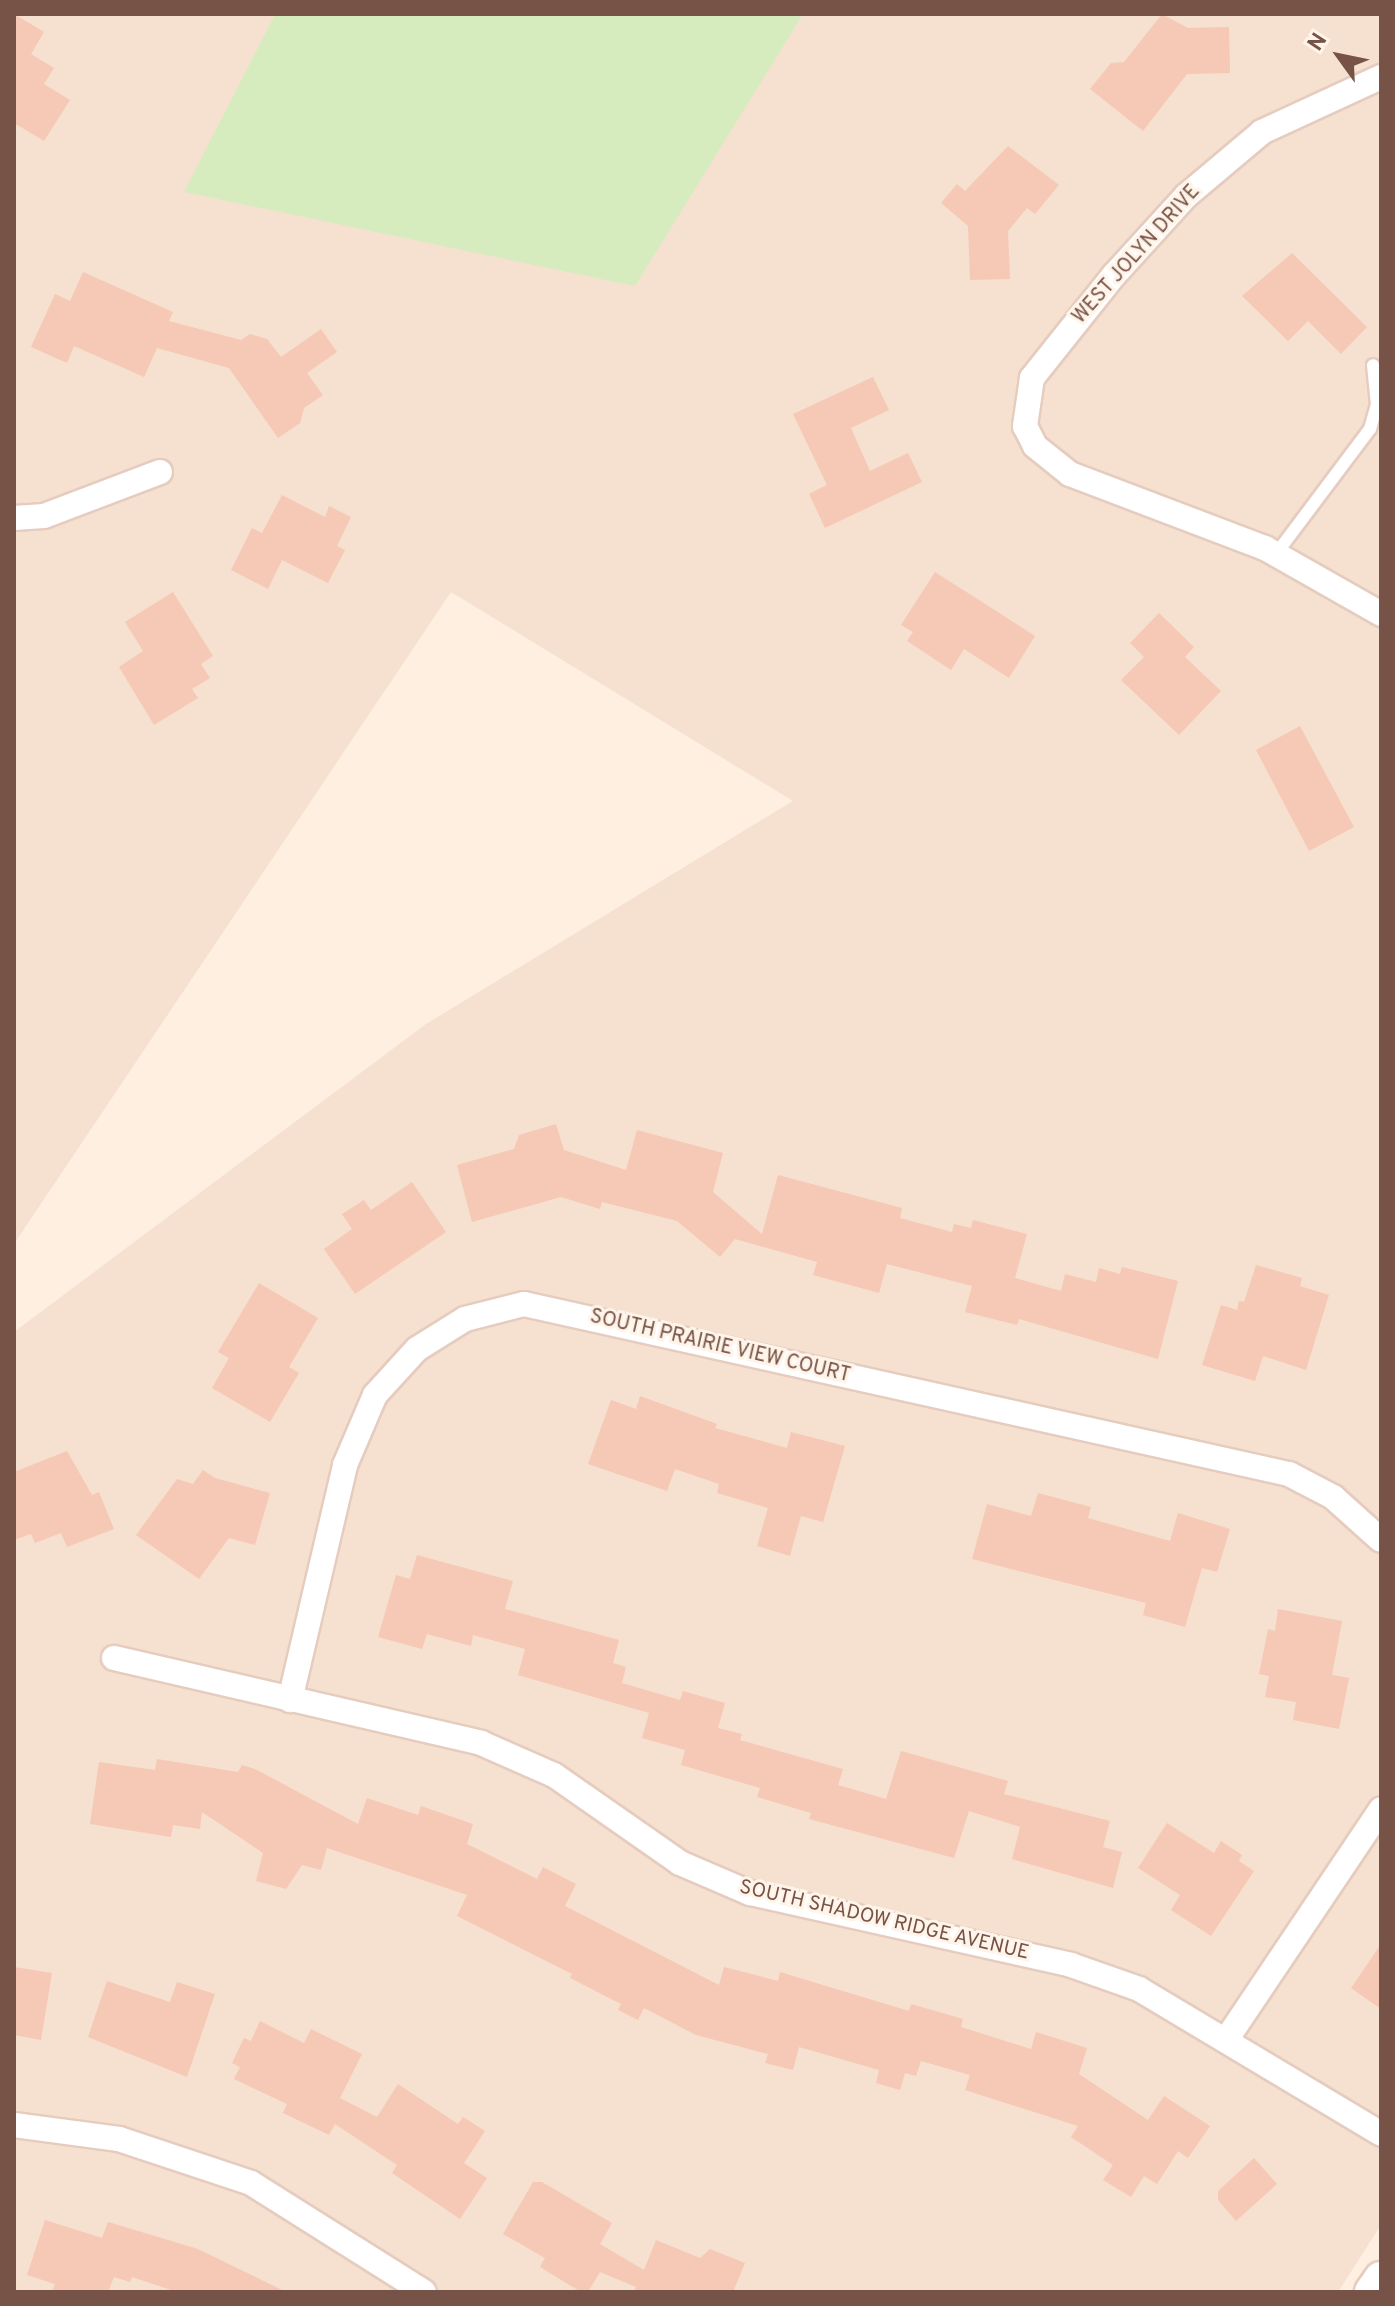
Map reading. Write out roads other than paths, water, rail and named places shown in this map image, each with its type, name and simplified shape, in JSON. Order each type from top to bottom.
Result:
[{"type":"main road","points":[[1372,2292],[1381,2279]]},
{"type":"street","name":"WEST JOLYN DRIVE","points":[[1276,554],[1070,474],[1035,446],[1025,426],[1032,378],[1114,275],[1186,196],[1262,132],[1381,77]]},
{"type":"street","points":[[14,518],[44,516],[160,472]]},
{"type":"street","points":[[1276,554],[1381,614]]},
{"type":"street","name":"SOUTH PRAIRIE VIEW COURT","points":[[290,1700],[345,1465],[375,1395],[417,1349],[465,1319],[524,1304],[1289,1474],[1333,1497],[1381,1540]]},
{"type":"street","name":"SOUTH SHADOW RIDGE AVENUE","points":[[114,1658],[481,1743],[554,1775],[680,1863],[750,1893],[1071,1965],[1139,1989],[1381,2134]]},
{"type":"street","points":[[1226,2040],[1381,1809]]},
{"type":"street","points":[[14,2125],[119,2139],[251,2183],[424,2292]]},
{"type":"lane","points":[[1276,554],[1370,429],[1377,405],[1373,365]]}]
